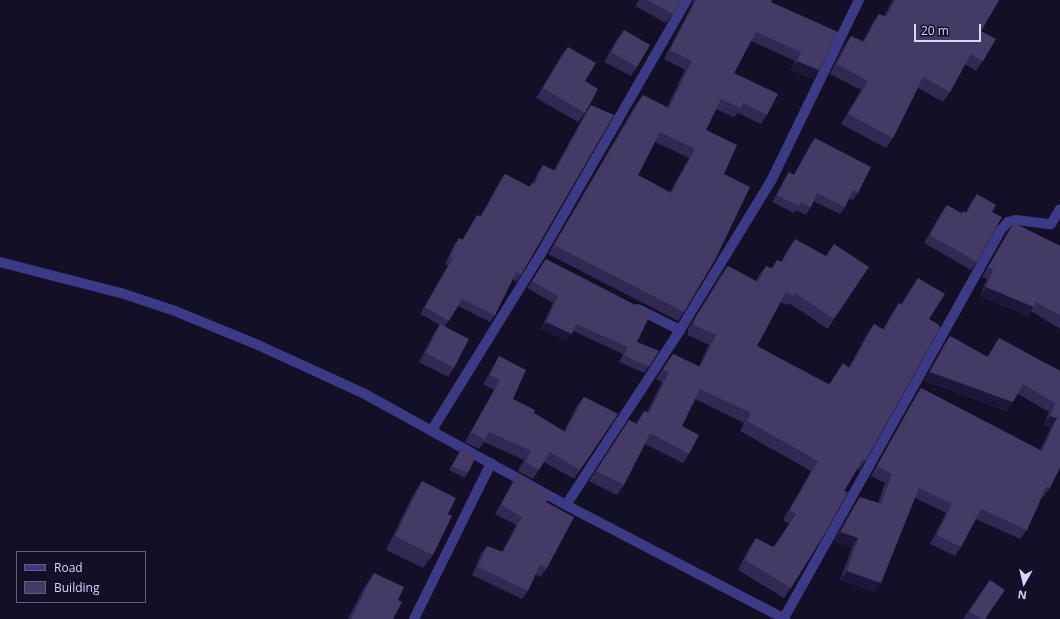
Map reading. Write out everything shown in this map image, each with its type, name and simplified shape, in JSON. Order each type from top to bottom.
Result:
[{"type":"street","points":[[432,430],[542,259],[687,0]]},
{"type":"street","points":[[566,505],[680,330],[772,179],[859,0]]},
{"type":"street","points":[[0,262],[84,282],[175,311],[356,390],[432,430],[566,505],[785,619],[1000,231],[1008,222],[1016,220],[1051,224],[1060,209]]},
{"type":"street","points":[[630,304],[680,330]]},
{"type":"street","points":[[414,619],[491,463]]},
{"type":"building","points":[[647,0],[681,0],[673,14]]},
{"type":"building","points":[[696,0],[772,0],[771,2],[838,32],[819,70],[797,61],[801,52],[756,32],[734,73],[778,94],[767,115],[743,103],[741,108],[721,99],[706,130],[737,145],[724,174],[750,187],[715,260],[684,312],[554,245],[643,95],[669,108],[692,61],[670,50]],"holes":[[[660,132],[695,149],[671,193],[638,175]]]},
{"type":"building","points":[[895,0],[999,0],[981,31],[996,39],[983,61],[971,54],[950,92],[923,77],[893,138],[848,114],[868,81],[837,64],[851,36],[864,42],[879,14],[886,17]]},
{"type":"building","points":[[624,30],[650,45],[637,67],[611,52]]},
{"type":"building","points":[[568,47],[596,63],[585,81],[598,89],[585,113],[543,88]]},
{"type":"building","points":[[591,105],[614,115],[521,275],[516,272],[495,315],[462,299],[449,321],[425,307],[453,258],[450,257],[459,238],[463,240],[477,215],[481,217],[505,174],[530,187],[532,183],[535,184],[543,165],[555,171]]},
{"type":"building","points":[[815,138],[871,167],[858,193],[853,190],[845,207],[817,193],[811,207],[801,202],[799,206],[777,195],[789,172],[794,175]]},
{"type":"building","points":[[977,194],[996,205],[992,212],[1002,217],[977,262],[930,235],[947,205],[962,214],[963,211],[967,213]]},
{"type":"building","points":[[1014,223],[1060,246],[1060,316],[1036,302],[1034,307],[986,287],[993,270],[988,267]]},
{"type":"building","points":[[795,239],[826,256],[834,244],[869,267],[834,319],[795,293],[794,296],[786,292],[757,346],[829,385],[843,363],[850,368],[874,324],[884,330],[899,303],[902,305],[918,278],[945,294],[929,319],[939,325],[940,328],[866,460],[863,459],[844,491],[848,492],[824,535],[791,588],[745,560],[756,538],[773,547],[776,544],[796,514],[790,510],[818,461],[747,421],[751,413],[700,389],[682,426],[699,435],[689,454],[650,433],[624,485],[596,471],[629,420],[637,424],[644,411],[649,413],[669,372],[663,369],[673,354],[700,367],[716,335],[694,325],[695,319],[728,266],[758,282],[766,266],[773,269],[777,260],[782,262]]},
{"type":"building","points":[[546,259],[651,313],[637,342],[659,351],[649,367],[624,355],[628,347],[576,324],[572,334],[546,322],[558,296],[532,281]]},
{"type":"building","points":[[440,324],[469,339],[454,368],[426,353]]},
{"type":"building","points":[[950,336],[988,357],[999,338],[1060,371],[1060,467],[1050,488],[1046,487],[1027,530],[981,509],[961,547],[937,535],[952,504],[919,488],[881,583],[847,571],[858,538],[841,532],[860,497],[881,504],[892,474],[877,466],[921,388],[1042,451],[1057,418],[1050,416],[1055,403],[1023,384],[1013,402],[930,372]]},
{"type":"building","points":[[499,356],[526,370],[513,399],[535,410],[534,413],[565,432],[584,397],[618,414],[580,470],[550,452],[539,470],[525,462],[531,451],[489,432],[485,440],[471,432],[500,380],[490,375]]},
{"type":"building","points":[[462,448],[476,456],[468,473],[452,466]]},
{"type":"building","points":[[518,474],[551,494],[546,502],[574,517],[547,568],[540,564],[528,591],[478,567],[487,546],[503,552],[522,517],[501,505]]},
{"type":"building","points":[[422,481],[456,498],[448,514],[452,516],[433,555],[395,536]]},
{"type":"building","points":[[374,573],[404,587],[398,600],[402,602],[393,619],[351,619]]},
{"type":"building","points":[[990,580],[1005,590],[985,619],[982,619],[969,611]]}]
